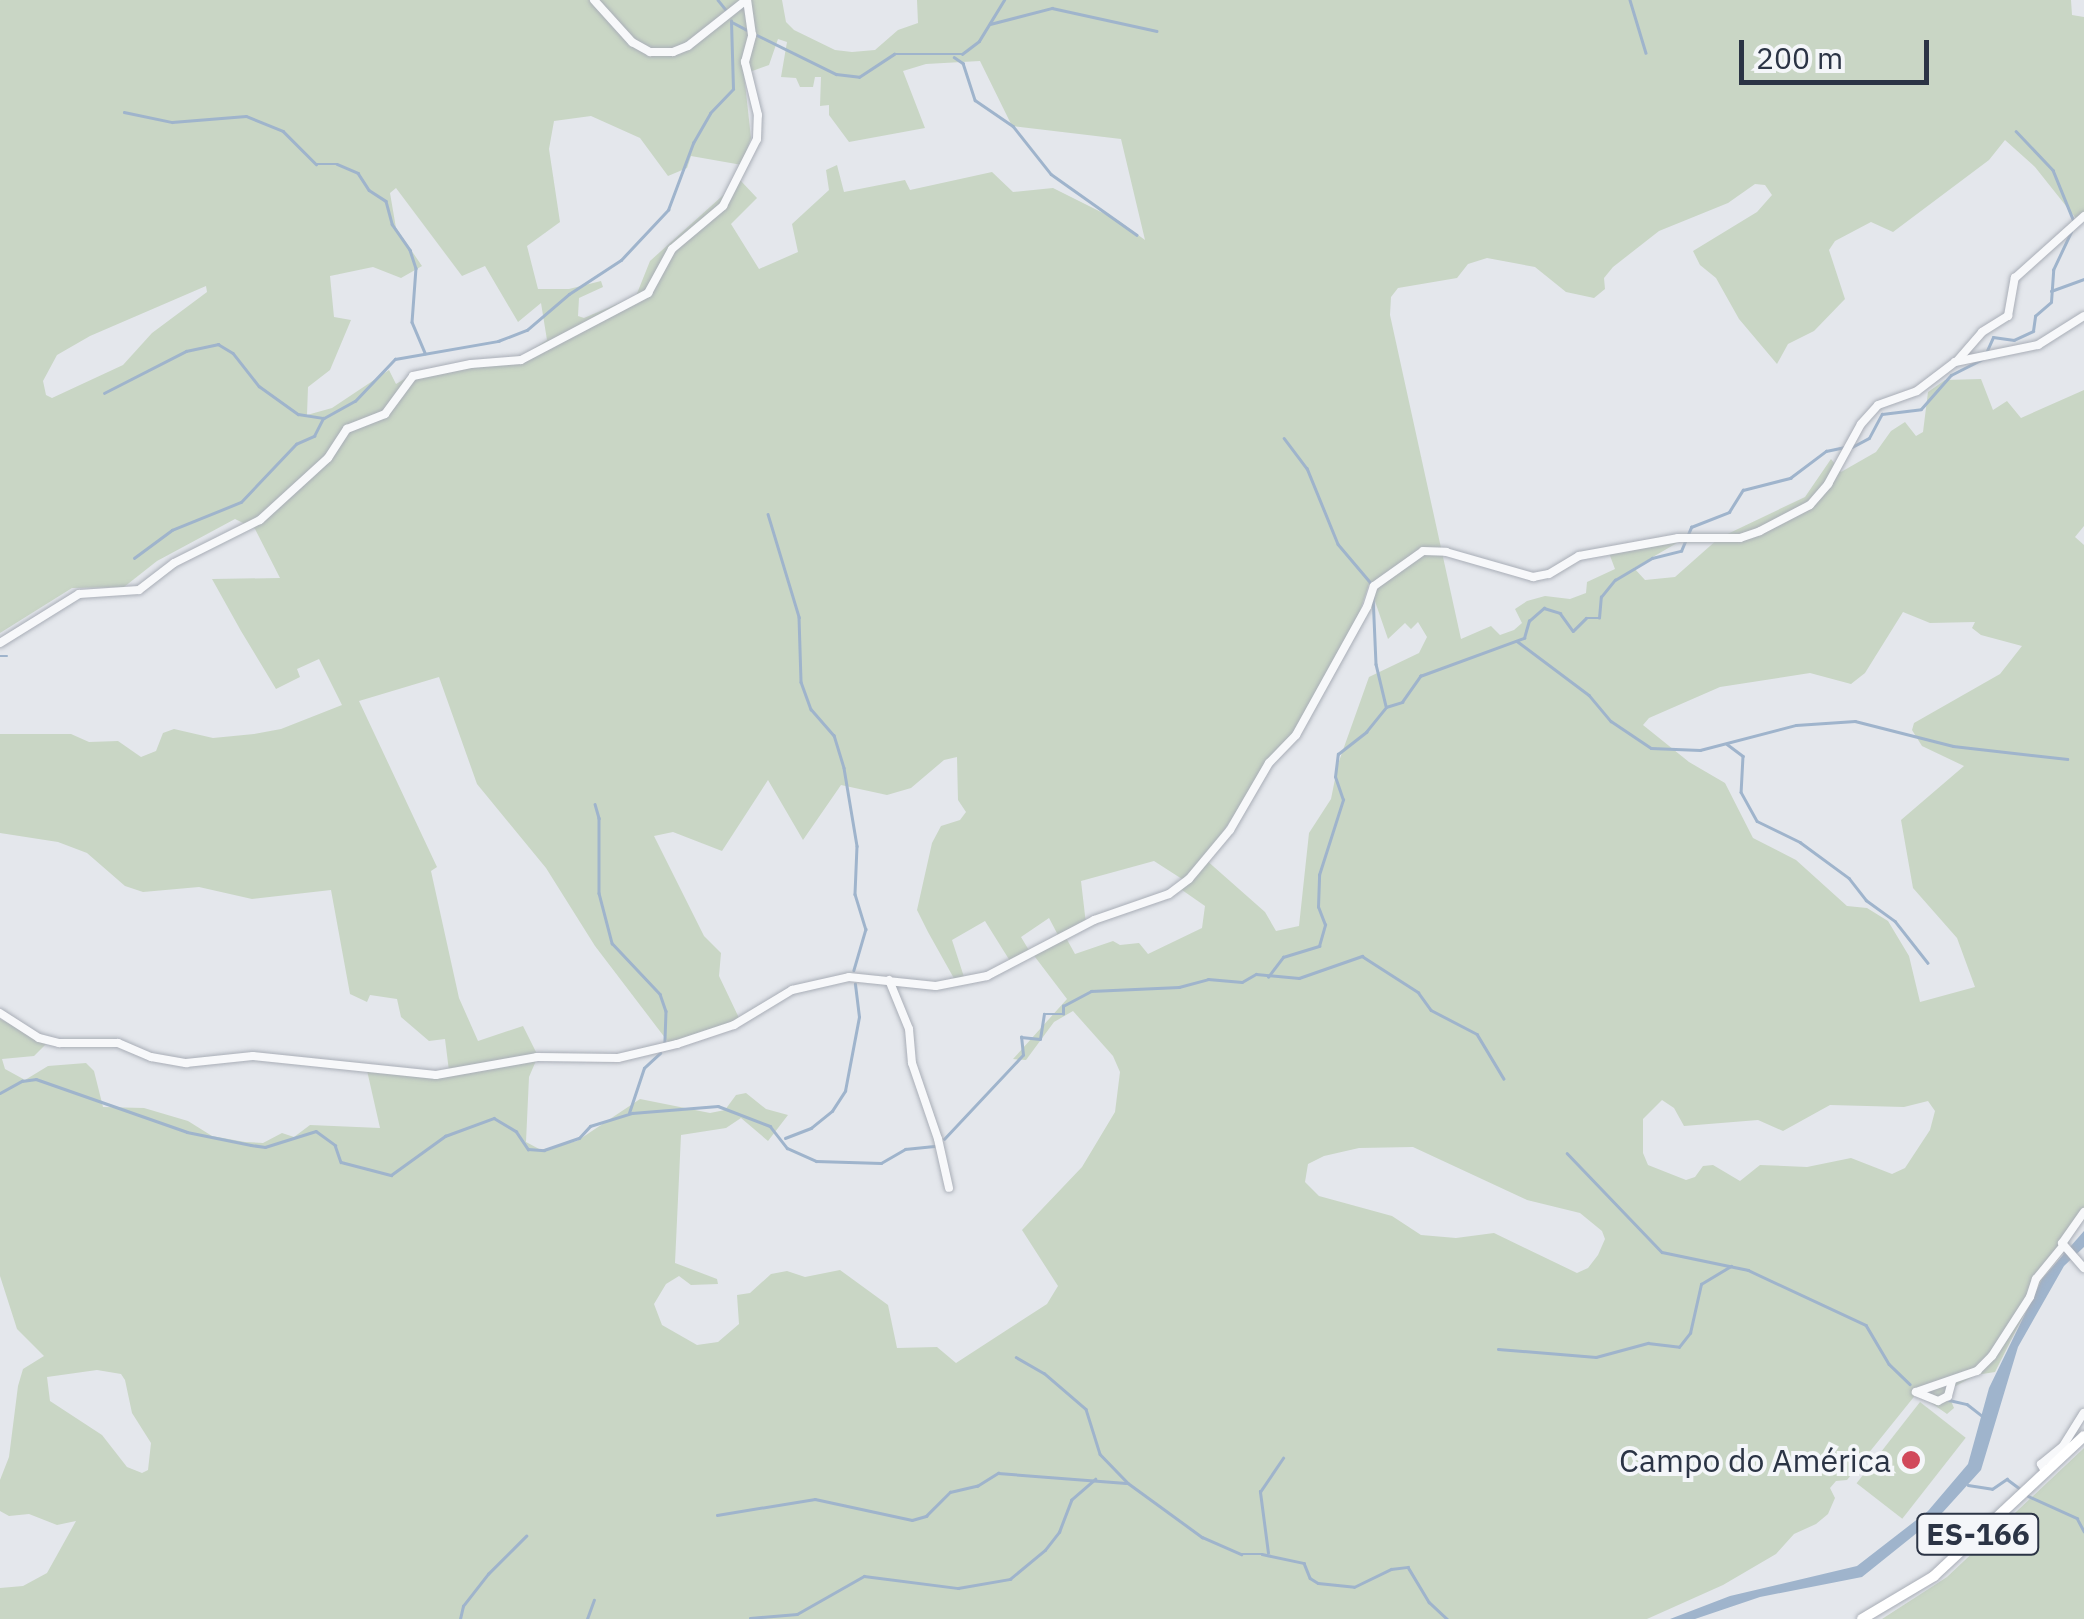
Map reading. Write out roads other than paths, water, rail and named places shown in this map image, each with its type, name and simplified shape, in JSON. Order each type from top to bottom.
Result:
[{"type":"main road","name":"ES-166","points":[[1862,1619],[1934,1576],[2084,1436]]},
{"type":"street","points":[[0,644],[79,594],[139,590],[174,563],[260,520],[328,458],[347,429],[386,414],[413,376],[472,364],[521,360],[648,293],[672,249],[723,206],[756,139],[758,115],[745,62],[752,35],[746,0],[688,46],[673,52],[650,52],[632,42],[594,0]]},
{"type":"street","points":[[0,1013],[40,1038],[59,1043],[118,1043],[151,1057],[186,1063],[253,1056],[436,1075],[537,1057],[618,1058],[734,1024],[792,990],[849,977],[936,986],[987,976],[1094,920],[1169,894],[1189,879],[1230,830],[1269,763],[1296,735],[1367,607],[1374,586],[1422,550],[1446,552],[1533,577],[1549,574],[1580,556],[1678,538],[1740,538],[1810,506],[1828,484],[1861,424],[1878,405],[1917,391],[1955,362],[1982,332],[2008,316],[2015,278],[2084,216]]},
{"type":"street","points":[[1955,362],[2038,344],[2084,316]]},
{"type":"street","points":[[889,980],[909,1028],[912,1063],[938,1140],[949,1188]]},
{"type":"street","points":[[2084,1212],[2062,1240],[2063,1248],[2084,1268]]},
{"type":"street","points":[[1952,1381],[1977,1371],[1992,1356],[2030,1297],[2036,1278],[2063,1248]]},
{"type":"street","points":[[2045,1471],[2042,1464],[2062,1446],[2084,1413]]},
{"type":"water","points":[[2084,1231],[2084,1247],[2064,1266],[2018,1347],[1981,1470],[1943,1512],[1862,1577],[1760,1597],[1695,1619],[1670,1619],[1730,1596],[1857,1566],[1928,1511],[1968,1464],[1989,1388],[2042,1279]]},
{"type":"waterway","points":[[718,0],[726,10]]},
{"type":"waterway","points":[[757,35],[836,74],[859,77],[894,54],[962,54],[979,41],[1004,0]]},
{"type":"waterway","points":[[1630,0],[1646,53]]},
{"type":"waterway","points":[[990,24],[1052,8],[1157,31]]},
{"type":"waterway","points":[[104,393],[186,351],[218,344],[233,353],[259,386],[298,414],[324,418],[355,401],[395,359],[498,341],[527,330],[569,294],[621,260],[668,210],[693,143],[710,113],[733,89],[731,21]]},
{"type":"waterway","points":[[732,22],[747,30]]},
{"type":"waterway","points":[[954,57],[963,63],[975,100],[1013,126],[1051,174],[1137,235]]},
{"type":"waterway","points":[[124,112],[172,122],[246,116],[283,131],[316,164],[337,164],[358,173],[369,190],[386,201],[392,224],[410,250],[416,268],[412,322],[425,353]]},
{"type":"waterway","points":[[2016,131],[2053,170],[2073,219]]},
{"type":"waterway","points":[[1986,353],[1993,337],[2014,340],[2033,331],[2035,316],[2051,302],[2053,270],[2071,232]]},
{"type":"waterway","points":[[2051,291],[2084,279]]},
{"type":"waterway","points":[[1852,447],[1869,438],[1882,414],[1921,409],[1951,375],[1982,359]]},
{"type":"waterway","points":[[134,558],[172,530],[241,502],[296,444],[314,436],[323,418]]},
{"type":"waterway","points":[[1284,438],[1307,468],[1338,544],[1371,583]]},
{"type":"waterway","points":[[1268,977],[1283,957],[1319,946],[1325,925],[1318,907],[1319,875],[1343,800],[1335,777],[1338,754],[1366,732],[1386,707],[1402,702],[1420,676],[1524,638],[1529,621],[1544,608],[1560,613],[1573,631],[1586,618],[1599,618],[1601,597],[1615,580],[1652,558],[1681,551],[1691,527],[1729,512],[1743,490],[1790,478],[1826,451],[1845,447]]},
{"type":"waterway","points":[[768,514],[799,617],[801,682],[811,709],[834,735],[844,768],[857,846],[855,894],[866,929],[854,970]]},
{"type":"waterway","points":[[1373,595],[1376,664],[1386,706]]},
{"type":"waterway","points":[[1517,641],[1589,695],[1611,721],[1651,748],[1700,750],[1796,725],[1855,721],[1953,746],[2067,759]]},
{"type":"waterway","points":[[0,656],[7,656]]},
{"type":"waterway","points":[[1727,744],[1743,756],[1741,792],[1757,821],[1800,842],[1849,878],[1866,900],[1895,921],[1928,963]]},
{"type":"waterway","points":[[595,804],[599,818],[599,893],[612,943],[660,994],[666,1011],[665,1043]]},
{"type":"waterway","points":[[944,1139],[1023,1055],[1021,1037],[1040,1039],[1044,1014],[1063,1014],[1063,1006],[1091,991],[1179,987],[1208,979],[1242,982],[1256,974],[1299,978],[1362,956],[1418,992],[1431,1010],[1477,1034],[1504,1079]]},
{"type":"waterway","points":[[785,1138],[811,1128],[832,1111],[845,1091],[859,1017],[855,984]]},
{"type":"waterway","points":[[629,1113],[644,1068],[660,1053]]},
{"type":"waterway","points":[[0,1093],[22,1081],[36,1079],[187,1132],[265,1147],[316,1131],[335,1145],[341,1162],[391,1175],[445,1136],[494,1118],[516,1131],[528,1149],[544,1150],[579,1138],[590,1126],[632,1113],[718,1106],[770,1126],[787,1148],[816,1161],[881,1163],[905,1149],[934,1146]]},
{"type":"waterway","points":[[1567,1153],[1662,1252],[1748,1270],[1866,1325],[1889,1364],[1910,1384]]},
{"type":"waterway","points":[[1498,1349],[1596,1357],[1648,1343],[1679,1347],[1690,1333],[1701,1284],[1731,1266]]},
{"type":"waterway","points":[[1016,1357],[1044,1373],[1086,1409],[1100,1454],[1128,1483],[1202,1537],[1241,1554],[1304,1563],[1310,1578],[1318,1583],[1354,1587],[1391,1569],[1408,1567],[1429,1602],[1447,1619]]},
{"type":"waterway","points":[[1949,1400],[1967,1404],[1981,1415]]},
{"type":"waterway","points":[[1268,1553],[1260,1492],[1283,1458]]},
{"type":"waterway","points":[[717,1515],[815,1499],[912,1520],[926,1516],[950,1492],[977,1486],[998,1473],[1126,1483]]},
{"type":"waterway","points":[[750,1618],[797,1614],[864,1576],[958,1588],[1010,1579],[1045,1550],[1059,1532],[1071,1500],[1095,1479]]},
{"type":"waterway","points":[[1968,1485],[1992,1489],[2007,1479],[2019,1488]]},
{"type":"waterway","points":[[2028,1496],[2077,1518],[2084,1531]]},
{"type":"waterway","points":[[460,1619],[463,1606],[488,1574],[526,1536]]},
{"type":"waterway","points":[[587,1619],[594,1600]]},
{"type":"place","name":"Campo do América","points":[[1911,1460]]}]
